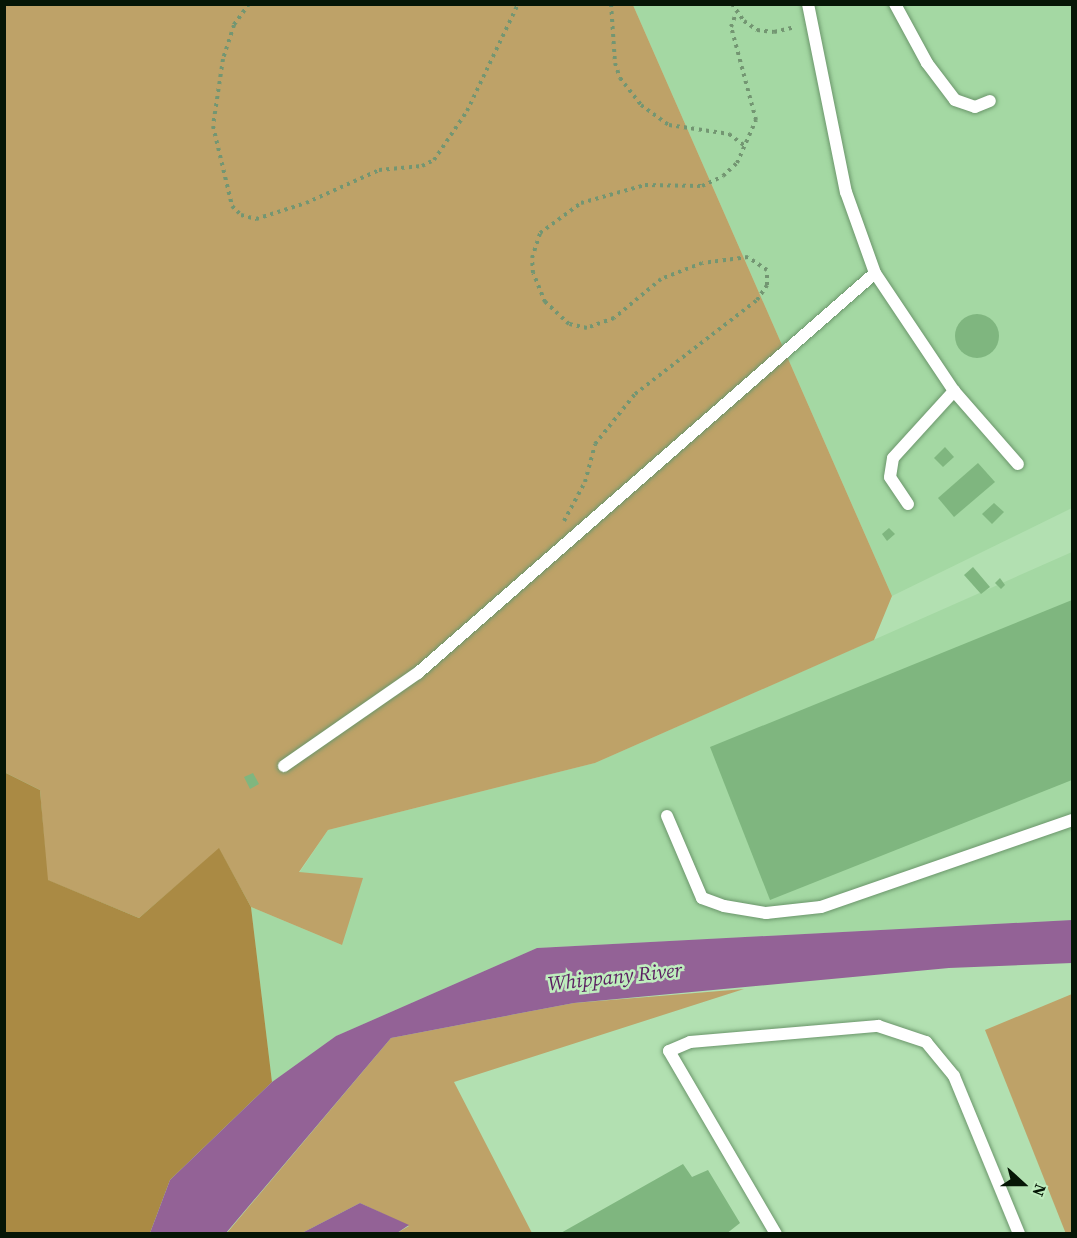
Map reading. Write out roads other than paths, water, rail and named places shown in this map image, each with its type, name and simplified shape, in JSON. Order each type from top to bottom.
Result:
[{"type":"lane","points":[[807,4],[846,192],[875,273],[954,391],[1018,464]]},
{"type":"lane","points":[[895,4],[927,63],[955,100],[975,107],[990,101]]},
{"type":"lane","points":[[285,766],[418,673],[875,273]]},
{"type":"lane","points":[[908,504],[891,477],[893,458],[954,391]]},
{"type":"lane","points":[[667,816],[702,898],[724,906],[766,913],[821,907],[1072,820]]},
{"type":"lane","points":[[776,1233],[669,1050],[690,1042],[878,1026],[926,1042],[954,1076],[1019,1233]]},
{"type":"water","name":"Whippany River","points":[[1072,920],[1072,963],[949,968],[574,1003],[391,1038],[226,1233],[150,1233],[170,1180],[272,1082],[336,1036],[537,948]]},
{"type":"water","points":[[360,1203],[409,1225],[397,1233],[302,1233]]}]
